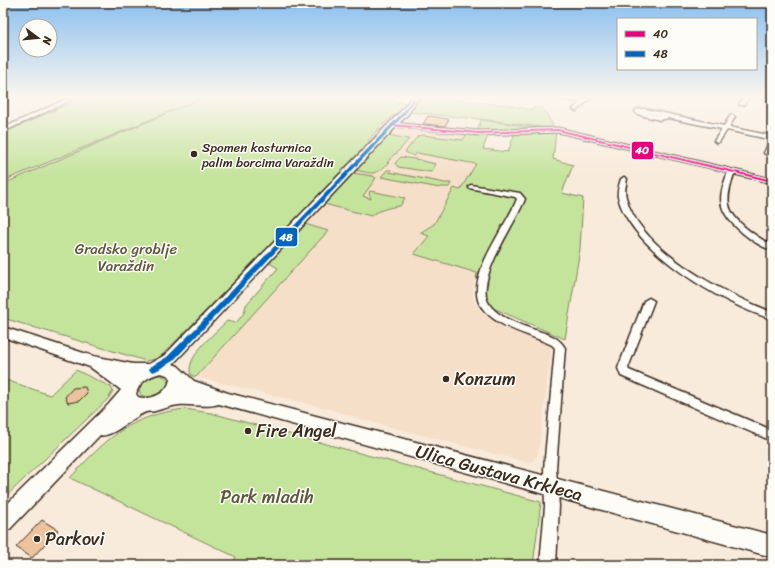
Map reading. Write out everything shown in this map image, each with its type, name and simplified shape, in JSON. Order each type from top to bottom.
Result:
[{"type":"main road","points":[[3,522],[114,410],[136,378],[170,359],[392,125]]},
{"type":"main road","points":[[3,332],[93,362],[132,370],[167,368],[178,376]]},
{"type":"main road","points":[[93,362],[125,383],[132,402],[143,406],[150,406],[164,400],[176,390],[180,359],[196,332]]},
{"type":"main road","name":"Ulica Gustava Krkleca","points":[[178,376],[188,386],[227,400],[772,546]]},
{"type":"main road","name":"Ulica Gustava Krkleca","points":[[164,400],[180,398],[227,400]]},
{"type":"main road","points":[[66,459],[123,416],[143,406]]},
{"type":"street","points":[[3,130],[17,124]]},
{"type":"street","points":[[704,124],[772,138]]},
{"type":"street","points":[[717,141],[728,124]]},
{"type":"street","points":[[392,125],[479,133],[558,130],[772,181]]},
{"type":"street","points":[[767,153],[772,142]]},
{"type":"street","points":[[731,172],[726,192],[725,207],[735,221],[749,235],[772,248]]},
{"type":"street","points":[[624,179],[621,195],[626,209],[639,230],[665,256],[722,294],[752,310],[772,316]]},
{"type":"street","points":[[471,187],[517,195],[521,199],[485,272],[481,294],[483,304],[491,312],[507,321],[556,342],[560,348],[550,469],[552,506],[548,565]]},
{"type":"street","points":[[649,301],[623,368],[624,373],[772,436]]},
{"type":"shaded area","points":[[395,127],[444,132],[486,134],[473,170],[464,184],[477,273],[473,289],[474,301],[481,311],[491,319],[549,343],[552,347],[538,454],[533,461],[529,463],[356,418],[325,408],[196,377],[327,231],[305,224]]},
{"type":"green space","name":"Gradsko groblje Varaždin","points":[[25,124],[141,124],[3,181],[3,133]]},
{"type":"green space","name":"Gradsko groblje Varaždin","points":[[143,124],[384,124],[368,140],[370,143],[343,172],[159,358],[146,361],[3,318],[3,184]]},
{"type":"green space","points":[[480,124],[505,124],[543,129],[483,132],[480,130],[477,132]]},
{"type":"green space","points":[[514,124],[552,124],[555,129]]},
{"type":"green space","points":[[556,131],[553,159],[573,165],[562,193],[583,198],[580,249],[565,339],[493,308],[488,302],[486,296],[488,282],[476,278],[477,273],[414,254],[429,236],[420,233],[434,224],[454,188],[460,190],[476,164],[417,153],[414,156],[405,152],[418,136],[423,135],[463,140],[467,134],[488,135],[483,149],[508,152],[515,133]]},
{"type":"green space","points":[[388,135],[409,139],[387,163],[389,163],[380,170],[370,173],[355,170]]},
{"type":"green space","points":[[401,157],[436,164],[431,172],[398,167],[395,163]]},
{"type":"green space","points":[[387,170],[391,170],[389,172],[451,183],[449,187],[440,188],[381,177]]},
{"type":"green space","points":[[353,173],[373,176],[376,178],[363,196],[371,199],[369,194],[370,191],[405,198],[400,206],[385,209],[371,216],[324,204]]},
{"type":"green space","points":[[305,224],[328,231],[196,377],[191,375],[190,368],[192,361],[202,346],[227,321],[236,323],[244,313],[246,305],[278,268],[269,263]]},
{"type":"green space","points":[[76,370],[111,387],[113,391],[108,399],[3,499],[3,379],[50,395]]},
{"type":"green space","points":[[157,375],[168,380],[168,384],[165,389],[155,396],[148,397],[141,395],[141,384],[146,379]]},
{"type":"green space","name":"Park mladih","points":[[185,409],[211,413],[541,502],[533,565],[232,565],[236,557],[70,478],[95,452],[120,431],[149,417]]},
{"type":"building","points":[[423,124],[446,124],[445,126]]},
{"type":"building","points":[[85,387],[87,393],[79,401],[68,403],[65,397],[73,388]]},
{"type":"building","name":"Parkovi","points":[[42,520],[58,530],[32,558],[16,547]]},
{"type":"transit line","name":"48","points":[[153,369],[170,359],[394,124]]},
{"type":"transit line","name":"40","points":[[392,125],[479,133],[558,130],[772,181]]},
{"type":"place","name":"Spomen kosturnica palim borcima Varaždin","points":[[194,154]]},
{"type":"place","name":"Konzum","points":[[446,379]]},
{"type":"place","name":"Fire Angel","points":[[248,431]]},
{"type":"place","name":"Parkovi","points":[[37,539]]}]
